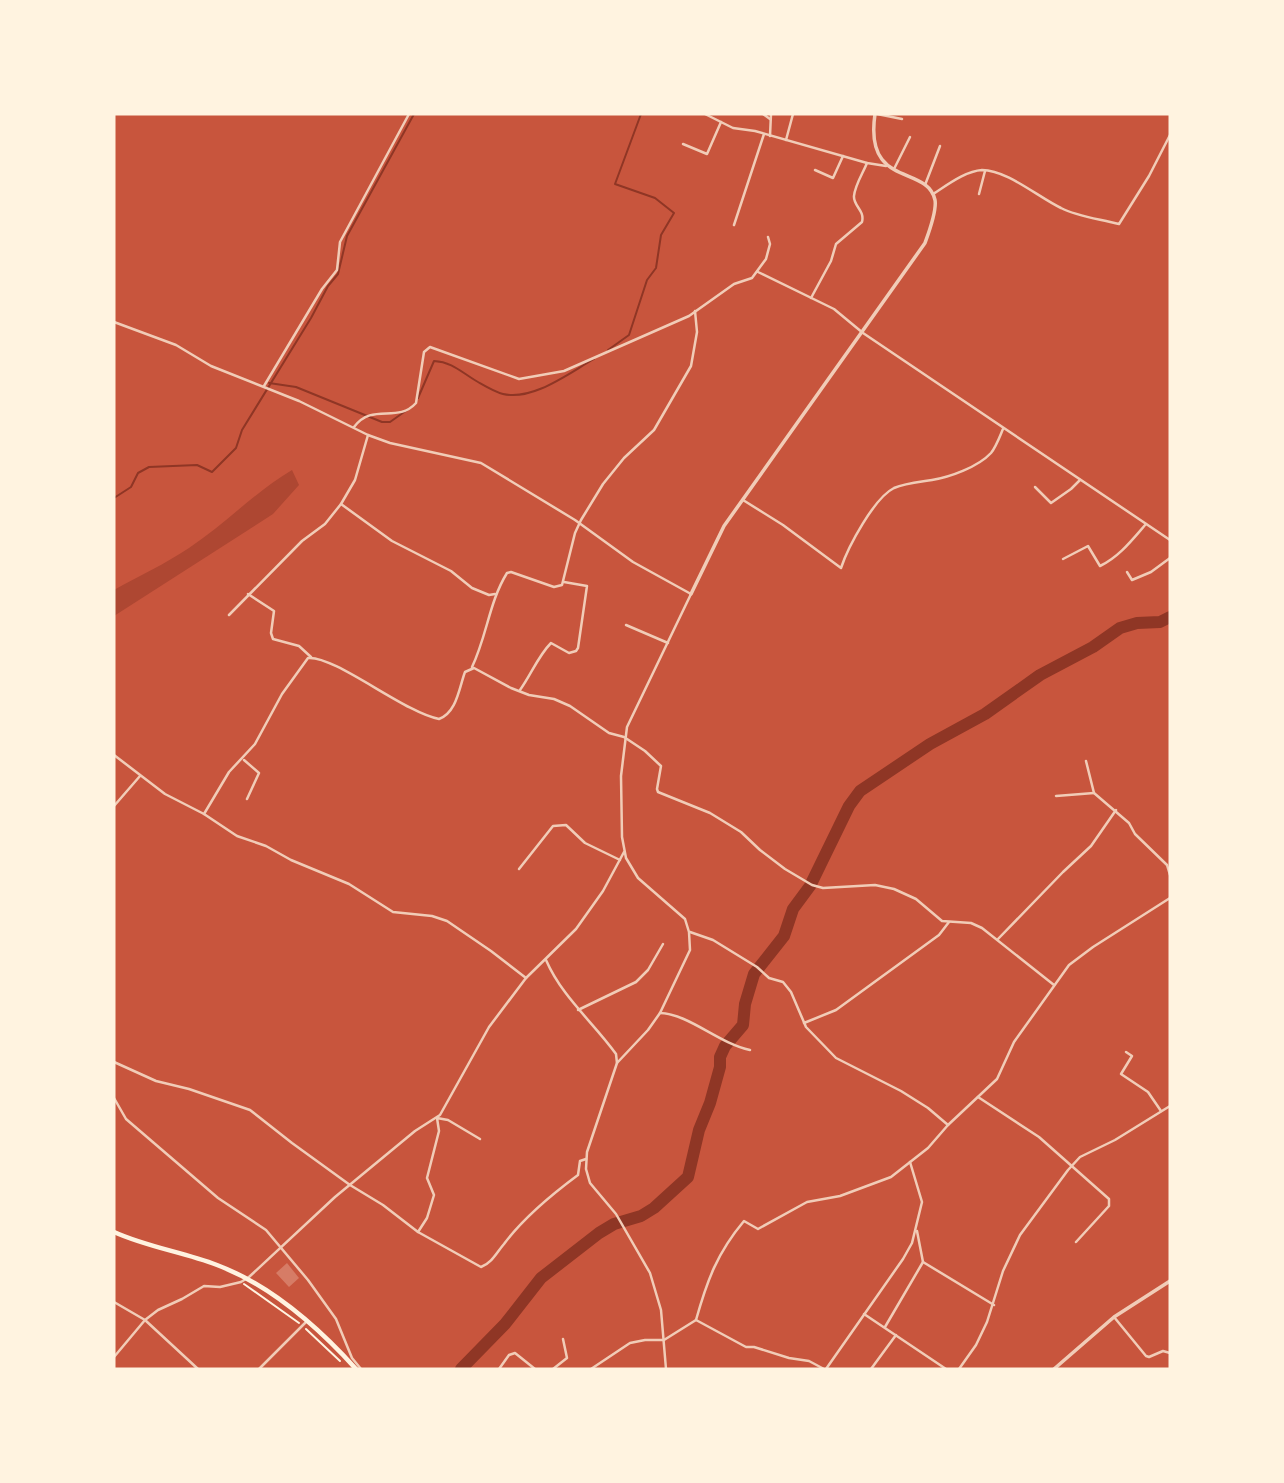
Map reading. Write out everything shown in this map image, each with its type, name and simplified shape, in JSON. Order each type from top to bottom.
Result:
[{"type":"main road","points":[[114,1232],[144,1244],[219,1266],[272,1296],[356,1369]]},
{"type":"street","points":[[264,386],[322,289],[337,270],[340,242],[409,114]]},
{"type":"street","points":[[666,1369],[662,1310],[650,1273],[616,1214],[590,1183],[586,1169],[586,1159],[617,1063],[660,1013],[689,956],[690,932],[681,914],[646,886],[632,870],[624,852],[621,776],[624,737],[717,540],[925,243],[935,205],[933,194],[925,185],[888,166],[733,128],[705,114]]},
{"type":"street","points":[[763,114],[770,119]]},
{"type":"street","points":[[770,136],[771,114]]},
{"type":"street","points":[[786,140],[793,114]]},
{"type":"street","points":[[888,166],[875,145],[873,133],[876,114],[902,119]]},
{"type":"street","points":[[683,144],[707,155],[721,122]]},
{"type":"street","points":[[734,225],[764,134]]},
{"type":"street","points":[[933,194],[966,175],[985,171],[1002,175],[1063,209],[1119,224],[1149,176],[1170,135]]},
{"type":"street","points":[[894,169],[910,136]]},
{"type":"street","points":[[925,185],[940,146]]},
{"type":"street","points":[[815,170],[833,178],[843,156]]},
{"type":"street","points":[[811,298],[831,261],[836,244],[862,222],[863,213],[855,202],[854,195],[867,163]]},
{"type":"street","points":[[979,194],[985,171]]},
{"type":"street","points":[[353,428],[365,416],[374,413],[401,413],[416,403],[424,352],[430,347],[524,379],[573,369],[695,311],[734,284],[752,278],[769,251],[768,237]]},
{"type":"street","points":[[758,272],[834,309],[863,333],[1170,540]]},
{"type":"street","points":[[248,594],[274,611],[271,633],[273,639],[303,648],[311,657],[439,719],[446,716],[453,706],[465,672],[472,667],[485,636],[495,594],[509,572],[554,587],[560,587],[564,582],[580,523],[603,484],[624,458],[654,430],[691,366],[697,332],[695,311]]},
{"type":"street","points":[[114,322],[176,345],[217,369],[264,386],[368,435],[390,443],[481,463],[580,523],[633,562],[691,594]]},
{"type":"street","points":[[743,500],[783,525],[841,568],[846,551],[861,531],[861,524],[886,495],[894,489],[936,480],[976,464],[992,452],[1003,429]]},
{"type":"street","points":[[229,615],[302,541],[325,524],[341,504],[355,480],[368,435]]},
{"type":"street","points":[[1035,487],[1051,503],[1080,480]]},
{"type":"street","points":[[341,504],[392,541],[451,571],[472,588],[489,595],[495,594]]},
{"type":"street","points":[[1063,559],[1088,546],[1100,566],[1124,548],[1146,524]]},
{"type":"street","points":[[1127,572],[1132,580],[1151,572],[1170,558]]},
{"type":"street","points":[[520,691],[533,672],[540,655],[551,643],[569,653],[576,652],[578,648],[587,586],[564,582]]},
{"type":"street","points":[[626,625],[668,643]]},
{"type":"street","points":[[204,814],[229,772],[243,760],[259,739],[289,682],[311,657]]},
{"type":"street","points":[[472,667],[520,691],[563,702],[609,733],[624,737],[662,766],[658,792],[710,813],[741,832],[785,869],[812,885],[822,888],[874,886],[894,889],[916,899],[939,919],[977,925],[1054,985]]},
{"type":"street","points":[[114,755],[165,793],[204,814],[229,832],[349,884],[393,912],[432,916],[447,921],[526,978]]},
{"type":"street","points":[[243,760],[259,772],[247,799]]},
{"type":"street","points":[[1086,761],[1094,793],[1129,823],[1135,834],[1167,865],[1170,875]]},
{"type":"street","points":[[114,806],[140,776]]},
{"type":"street","points":[[1056,796],[1094,793]]},
{"type":"street","points":[[998,939],[1091,846],[1116,810]]},
{"type":"street","points":[[519,869],[553,826],[558,824],[566,825],[585,843],[620,860]]},
{"type":"street","points":[[114,1357],[145,1320],[158,1310],[204,1286],[220,1287],[244,1281],[350,1185],[415,1131],[437,1118],[478,1043],[526,978],[581,922],[624,852]]},
{"type":"street","points":[[591,1369],[630,1343],[664,1340],[696,1320],[708,1278],[744,1221],[758,1229],[807,1202],[840,1196],[891,1178],[928,1148],[948,1125],[997,1079],[1014,1042],[1063,971],[1074,960],[1170,898]]},
{"type":"street","points":[[804,1023],[836,1010],[939,935],[949,922]]},
{"type":"street","points":[[690,932],[713,940],[757,967],[769,978],[783,982],[795,999],[804,1023],[816,1039],[841,1062],[865,1071],[901,1091],[948,1125]]},
{"type":"street","points":[[578,1010],[625,989],[641,978],[663,944]]},
{"type":"street","points":[[546,959],[555,978],[578,1010],[616,1054],[617,1063]]},
{"type":"street","points":[[660,1013],[672,1013],[725,1042],[750,1050]]},
{"type":"street","points":[[1126,1052],[1132,1056],[1121,1074],[1148,1092],[1161,1111]]},
{"type":"street","points":[[114,1062],[156,1081],[181,1086],[250,1110],[418,1232],[477,1265],[485,1266],[513,1231],[556,1191],[578,1175],[580,1161],[586,1159]]},
{"type":"street","points":[[978,1097],[1039,1137],[1110,1202],[1076,1242]]},
{"type":"street","points":[[114,1098],[126,1119],[218,1198],[260,1224],[282,1247],[336,1319],[348,1350],[361,1369]]},
{"type":"street","points":[[959,1369],[976,1345],[994,1305],[1003,1271],[1020,1235],[1072,1166],[1080,1157],[1115,1140],[1170,1106]]},
{"type":"street","points":[[437,1118],[447,1120],[480,1139]]},
{"type":"street","points":[[418,1232],[435,1195],[427,1178],[439,1131],[437,1118]]},
{"type":"street","points":[[696,1320],[746,1347],[809,1361],[825,1369],[912,1243],[922,1202],[910,1162]]},
{"type":"street","points":[[885,1327],[923,1262],[917,1227]]},
{"type":"street","points":[[923,1262],[994,1305]]},
{"type":"street","points":[[1054,1369],[1115,1317],[1170,1280]]},
{"type":"street","points":[[114,1302],[145,1320],[198,1369]]},
{"type":"street","points":[[864,1314],[946,1369]]},
{"type":"street","points":[[1115,1317],[1146,1356],[1163,1351],[1170,1353]]},
{"type":"street","points":[[258,1369],[304,1323]]},
{"type":"street","points":[[871,1369],[896,1335]]},
{"type":"street","points":[[552,1369],[567,1358],[563,1339]]},
{"type":"street","points":[[499,1369],[509,1355],[515,1353],[535,1369]]},
{"type":"path","points":[[244,1281],[304,1323],[346,1366]]},
{"type":"shaded area","points":[[292,470],[299,485],[273,514],[114,616],[114,590],[189,548]]},
{"type":"building","points":[[287,1263],[299,1278],[289,1287],[276,1273]]},
{"type":"waterway","points":[[114,498],[131,487],[138,473],[149,467],[197,465],[212,472],[236,448],[242,430],[328,286],[338,274],[347,236],[414,114]]},
{"type":"waterway","points":[[608,350],[629,335],[647,280],[656,268],[661,235],[674,213],[655,198],[615,184],[641,114]]},
{"type":"waterway","points":[[418,398],[434,361],[452,366],[497,392],[514,395],[538,390],[594,359]]},
{"type":"waterway","points":[[269,383],[296,387],[382,422],[390,422],[407,410]]},
{"type":"waterway","points":[[461,1369],[505,1324],[541,1278],[599,1233],[654,1208],[688,1177],[699,1130],[720,1067],[720,1057],[725,1046],[743,1025],[745,1004],[754,974],[784,936],[793,909],[810,886],[849,806],[860,791],[930,744],[985,714],[1040,675],[1093,647],[1120,628],[1137,623],[1160,622],[1170,617]]}]
